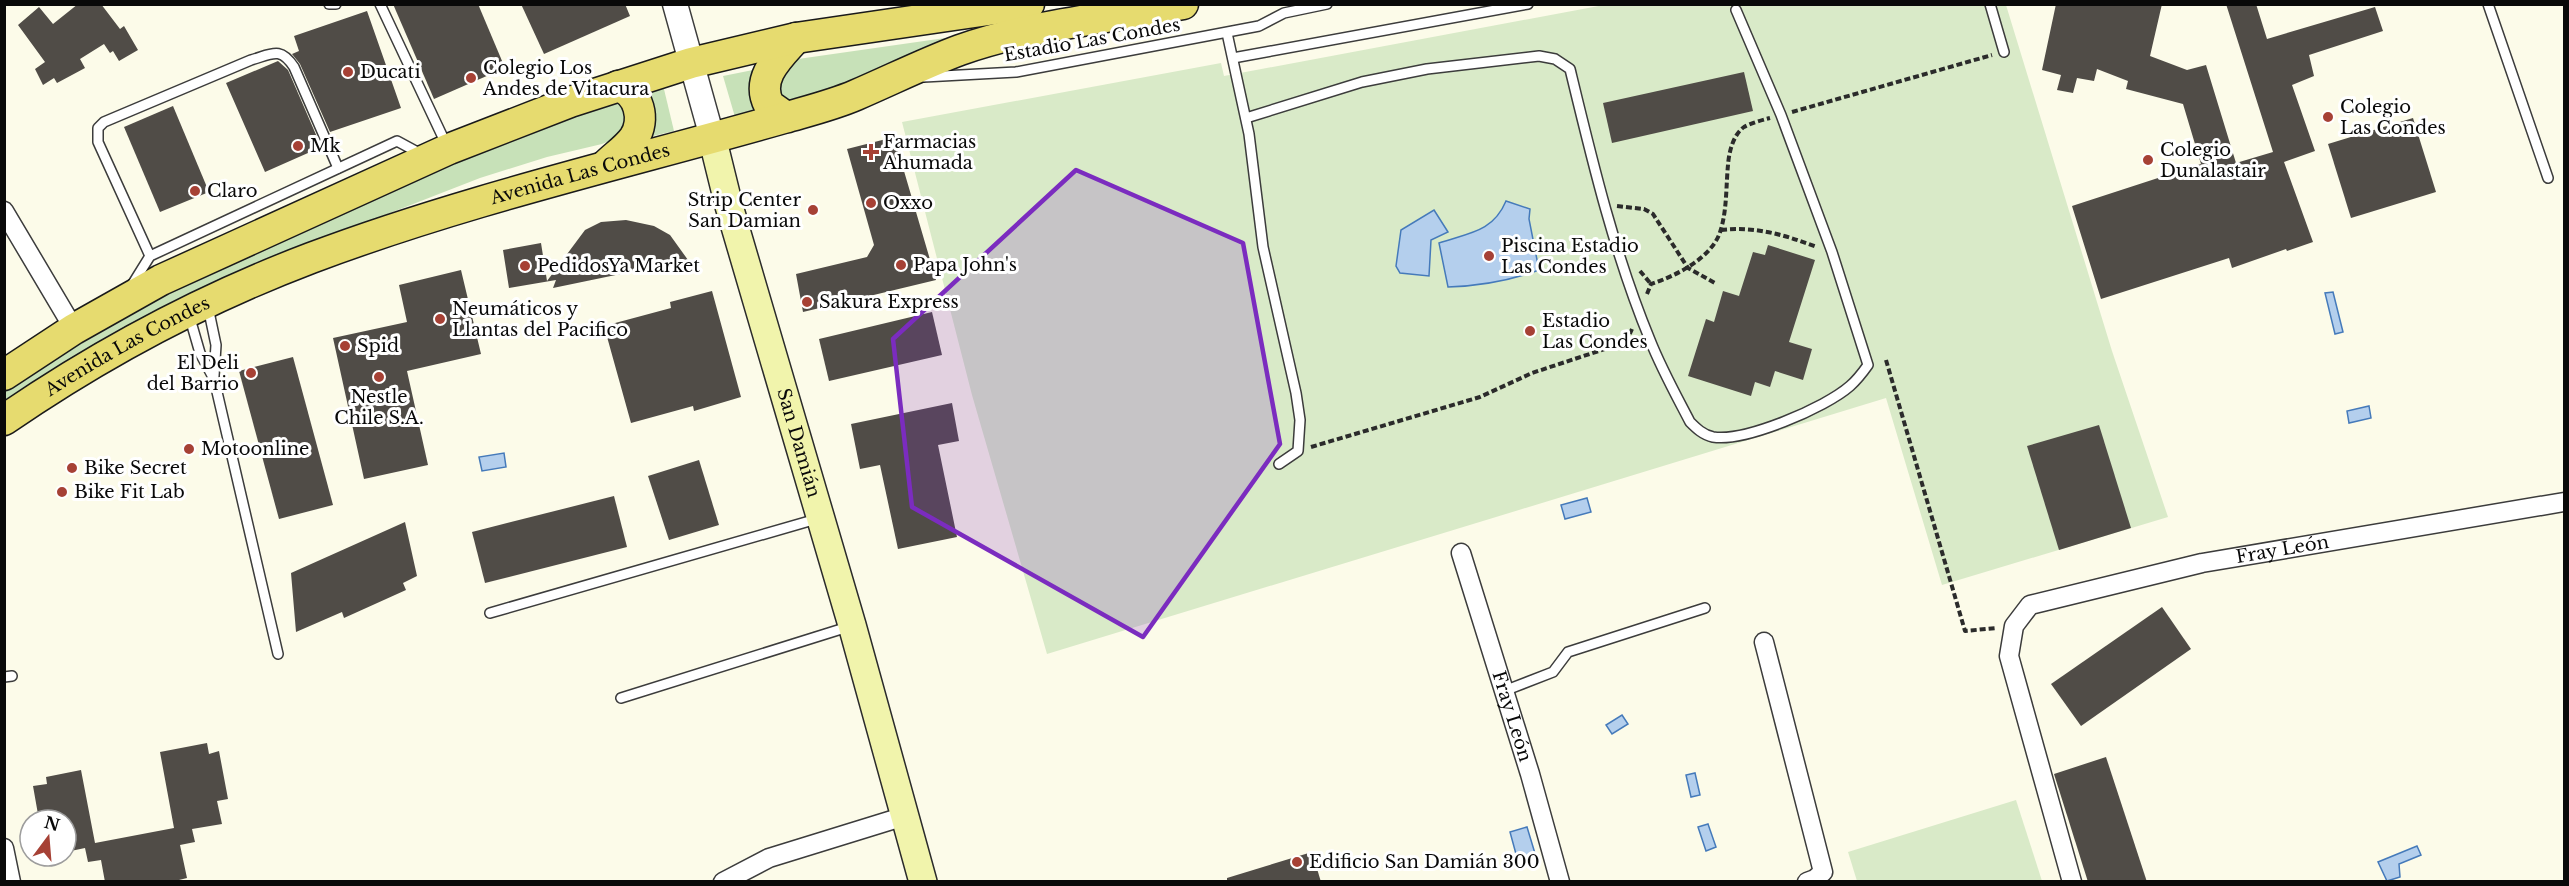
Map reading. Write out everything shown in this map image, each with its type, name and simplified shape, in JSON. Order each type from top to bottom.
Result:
[{"type":"main road","points":[[4,375],[74,329],[161,280],[439,154],[537,114],[691,63],[796,38],[1029,4]]},
{"type":"main road","name":"Avenida Las Condes","points":[[4,420],[107,355],[198,308],[277,272],[347,246],[502,196],[854,96],[960,50],[1005,37],[1183,4]]},
{"type":"main road","points":[[786,117],[769,105],[764,85],[774,64],[796,38]]},
{"type":"main road","points":[[604,166],[629,144],[640,123],[637,102],[629,91],[618,86]]},
{"type":"main road","name":"San Damián","points":[[712,137],[729,206],[852,626],[923,882]]},
{"type":"street","name":"San Damián","points":[[675,4],[712,137]]},
{"type":"street","points":[[4,211],[74,329]]},
{"type":"street","name":"Fray León","points":[[2014,626],[2030,605],[2202,564],[2565,502]]},
{"type":"street","name":"Fray León","points":[[1461,553],[1560,882]]},
{"type":"street","points":[[2014,626],[2009,656],[2072,882]]},
{"type":"street","points":[[1764,642],[1823,872],[1807,882]]},
{"type":"street","points":[[723,882],[769,858],[905,816]]},
{"type":"street","points":[[4,848],[11,882]]},
{"type":"lane","points":[[329,4],[336,4]]},
{"type":"lane","points":[[380,4],[439,154]]},
{"type":"lane","name":"Estadio Las Condes","points":[[893,78],[1016,72],[1227,33],[1259,26],[1284,13],[1327,4]]},
{"type":"lane","points":[[1233,58],[1528,4]]},
{"type":"lane","points":[[1990,4],[2004,52]]},
{"type":"lane","points":[[2488,4],[2548,178]]},
{"type":"lane","points":[[1246,118],[1362,82],[1427,69],[1539,56],[1556,59],[1570,69],[1579,114],[1626,273],[1650,340],[1690,422],[1711,437],[1750,434],[1831,399],[1850,386],[1868,365],[1832,252],[1781,116],[1736,10]]},
{"type":"lane","points":[[1227,33],[1246,118],[1263,247],[1300,420],[1298,451],[1279,464]]},
{"type":"lane","points":[[150,256],[98,142],[98,128],[104,122],[251,60],[276,52],[286,55],[294,67],[338,168]]},
{"type":"lane","points":[[120,303],[150,256],[338,168],[397,141],[439,154]]},
{"type":"lane","points":[[198,308],[200,353],[214,379],[278,654]]},
{"type":"lane","points":[[198,308],[216,345],[214,379]]},
{"type":"lane","points":[[490,613],[820,518]]},
{"type":"lane","points":[[1504,691],[1553,672],[1568,652],[1705,608]]},
{"type":"lane","points":[[621,698],[852,626]]},
{"type":"path","points":[[1626,342],[1651,284],[1675,276],[1688,268],[1715,243],[1721,230],[1729,153],[1736,136],[1745,127],[2004,52]]},
{"type":"path","points":[[1613,206],[1644,209],[1653,214],[1688,268],[1715,283]]},
{"type":"path","points":[[1721,230],[1742,228],[1763,230],[1832,252]]},
{"type":"path","points":[[1298,451],[1480,397],[1532,373],[1626,342],[1650,340]]},
{"type":"path","points":[[1886,360],[1965,631],[2014,626]]},
{"type":"highlighted area","points":[[1076,170],[1243,243],[1280,444],[1143,637],[912,507],[893,339]]},
{"type":"green space","name":"Estadio Las Condes","points":[[1604,5],[2006,5],[2112,351],[2168,517],[1942,585],[1886,398],[1047,654],[972,395],[902,122],[1221,63],[1224,76]]},
{"type":"green space","points":[[953,38],[830,90],[788,100],[775,95],[781,66],[791,60]]},
{"type":"green space","points":[[753,70],[751,88],[759,111],[735,117],[723,76]]},
{"type":"green space","points":[[663,85],[674,131],[653,136],[650,134],[645,90]]},
{"type":"green space","points":[[613,100],[625,106],[627,122],[617,138],[480,178],[277,257],[98,344],[52,371],[5,403],[5,391],[83,341],[230,263],[381,193]]},
{"type":"green space","points":[[2016,800],[2042,881],[1857,881],[1848,852]]},
{"type":"water","name":"Piscina Estadio Las Condes","points":[[1506,201],[1530,209],[1529,219],[1539,270],[1494,282],[1448,287],[1439,243],[1479,230],[1487,225],[1501,211]]},
{"type":"water","points":[[1434,210],[1448,232],[1431,240],[1429,276],[1400,273],[1396,266],[1401,230]]},
{"type":"water","points":[[2333,292],[2343,332],[2335,334],[2325,293]]},
{"type":"water","points":[[2369,406],[2371,418],[2349,423],[2347,411]]},
{"type":"water","points":[[504,453],[506,467],[482,471],[479,457]]},
{"type":"water","points":[[1587,498],[1591,512],[1565,519],[1561,505]]},
{"type":"water","points":[[1622,715],[1628,724],[1612,734],[1606,725]]},
{"type":"water","points":[[1695,773],[1700,795],[1691,797],[1686,775]]},
{"type":"water","points":[[1708,824],[1716,847],[1706,851],[1698,827]]},
{"type":"water","points":[[1527,827],[1537,860],[1519,865],[1510,832]]},
{"type":"water","points":[[2417,846],[2421,855],[2399,864],[2400,877],[2387,881],[2378,862]]},
{"type":"building","points":[[78,4],[101,4],[120,29],[124,26],[138,50],[119,61],[113,51],[110,53],[104,44],[80,59],[85,68],[57,83],[54,78],[43,85],[35,69],[45,62],[18,25],[39,7],[53,24]]},
{"type":"building","points":[[393,4],[478,4],[505,68],[434,99]]},
{"type":"building","points":[[521,4],[625,4],[630,16],[544,54]]},
{"type":"building","points":[[2056,4],[2162,4],[2150,56],[2187,70],[2206,65],[2236,163],[2273,152],[2226,4],[2256,4],[2267,39],[2375,7],[2383,31],[2309,55],[2314,76],[2292,85],[2315,151],[2284,162],[2313,242],[2232,268],[2229,258],[2101,299],[2072,206],[2201,164],[2183,104],[2126,89],[2128,81],[2097,69],[2094,81],[2077,78],[2073,93],[2057,90],[2061,75],[2042,70]]},
{"type":"building","name":"Ducati","points":[[367,11],[401,108],[330,132],[300,64],[292,54],[299,51],[294,36]]},
{"type":"building","points":[[278,61],[288,70],[317,137],[312,138],[317,149],[265,172],[226,83]]},
{"type":"building","points":[[1744,72],[1753,111],[1612,143],[1603,103]]},
{"type":"building","points":[[173,106],[209,192],[160,212],[124,127]]},
{"type":"building","points":[[2413,118],[2436,192],[2351,218],[2328,144]]},
{"type":"building","points":[[894,137],[936,280],[803,312],[796,274],[867,257],[874,245],[847,149]]},
{"type":"building","points":[[626,220],[654,226],[670,235],[688,260],[553,288],[556,280],[509,288],[503,250],[541,243],[547,281],[585,230],[601,222]]},
{"type":"building","points":[[1768,245],[1815,260],[1789,342],[1812,349],[1803,380],[1775,371],[1770,387],[1755,382],[1751,396],[1688,376],[1706,319],[1714,322],[1723,291],[1739,296],[1753,252],[1765,255]]},
{"type":"building","points":[[461,270],[481,354],[407,371],[428,465],[364,479],[333,338],[407,322],[399,285]]},
{"type":"building","points":[[712,291],[741,397],[694,411],[693,406],[631,423],[604,326],[671,308],[670,302]]},
{"type":"building","points":[[932,312],[942,355],[829,381],[819,339]]},
{"type":"building","points":[[293,357],[333,505],[279,519],[239,371]]},
{"type":"building","points":[[952,403],[959,441],[938,445],[957,537],[898,549],[880,465],[860,469],[851,424]]},
{"type":"building","points":[[2099,425],[2131,528],[2059,550],[2027,446]]},
{"type":"building","points":[[699,460],[719,525],[669,540],[648,476]]},
{"type":"building","points":[[614,496],[627,547],[485,583],[472,532]]},
{"type":"building","points":[[405,522],[417,576],[403,583],[406,590],[344,618],[342,612],[296,632],[291,573]]},
{"type":"building","points":[[2162,607],[2191,649],[2081,726],[2051,684]]},
{"type":"building","points":[[207,743],[209,754],[219,751],[228,799],[217,801],[222,824],[192,829],[195,842],[180,845],[187,878],[171,882],[105,882],[101,860],[88,862],[85,848],[78,849],[78,808],[37,808],[33,786],[47,784],[46,777],[81,770],[95,843],[174,828],[160,752]]},
{"type":"building","points":[[2106,757],[2147,882],[2088,882],[2054,774]]},
{"type":"building","name":"Edificio San Damián 300","points":[[1312,852],[1321,882],[1227,882],[1227,878]]},
{"type":"place","name":"Ducati","points":[[348,72]]},
{"type":"place","name":"Colegio Los Andes de Vitacura","points":[[471,78]]},
{"type":"place","name":"Colegio Las Condes","points":[[2328,117]]},
{"type":"place","name":"Mk","points":[[298,146]]},
{"type":"place","name":"Farmacias Ahumada","points":[[871,152]]},
{"type":"place","name":"Colegio Dunalastair","points":[[2148,160]]},
{"type":"place","name":"Claro","points":[[195,191]]},
{"type":"place","name":"Oxxo","points":[[871,203]]},
{"type":"place","name":"Strip Center San Damian","points":[[813,210]]},
{"type":"place","name":"Piscina Estadio Las Condes","points":[[1489,256]]},
{"type":"place","name":"Papa John's","points":[[901,265]]},
{"type":"place","name":"PedidosYa Market","points":[[525,266]]},
{"type":"place","name":"Sakura Express","points":[[807,302]]},
{"type":"place","name":"Neumáticos y Llantas del Pacifico","points":[[440,319]]},
{"type":"place","name":"Estadio Las Condes","points":[[1530,331]]},
{"type":"place","name":"Spid","points":[[345,346]]},
{"type":"place","name":"El Deli del Barrio","points":[[251,373]]},
{"type":"place","name":"Nestle Chile S.A.","points":[[379,377]]},
{"type":"place","name":"Motoonline","points":[[189,449]]},
{"type":"place","name":"Bike Secret","points":[[72,468]]},
{"type":"place","name":"Bike Fit Lab","points":[[62,492]]},
{"type":"place","name":"Edificio San Damián 300","points":[[1297,862]]}]
